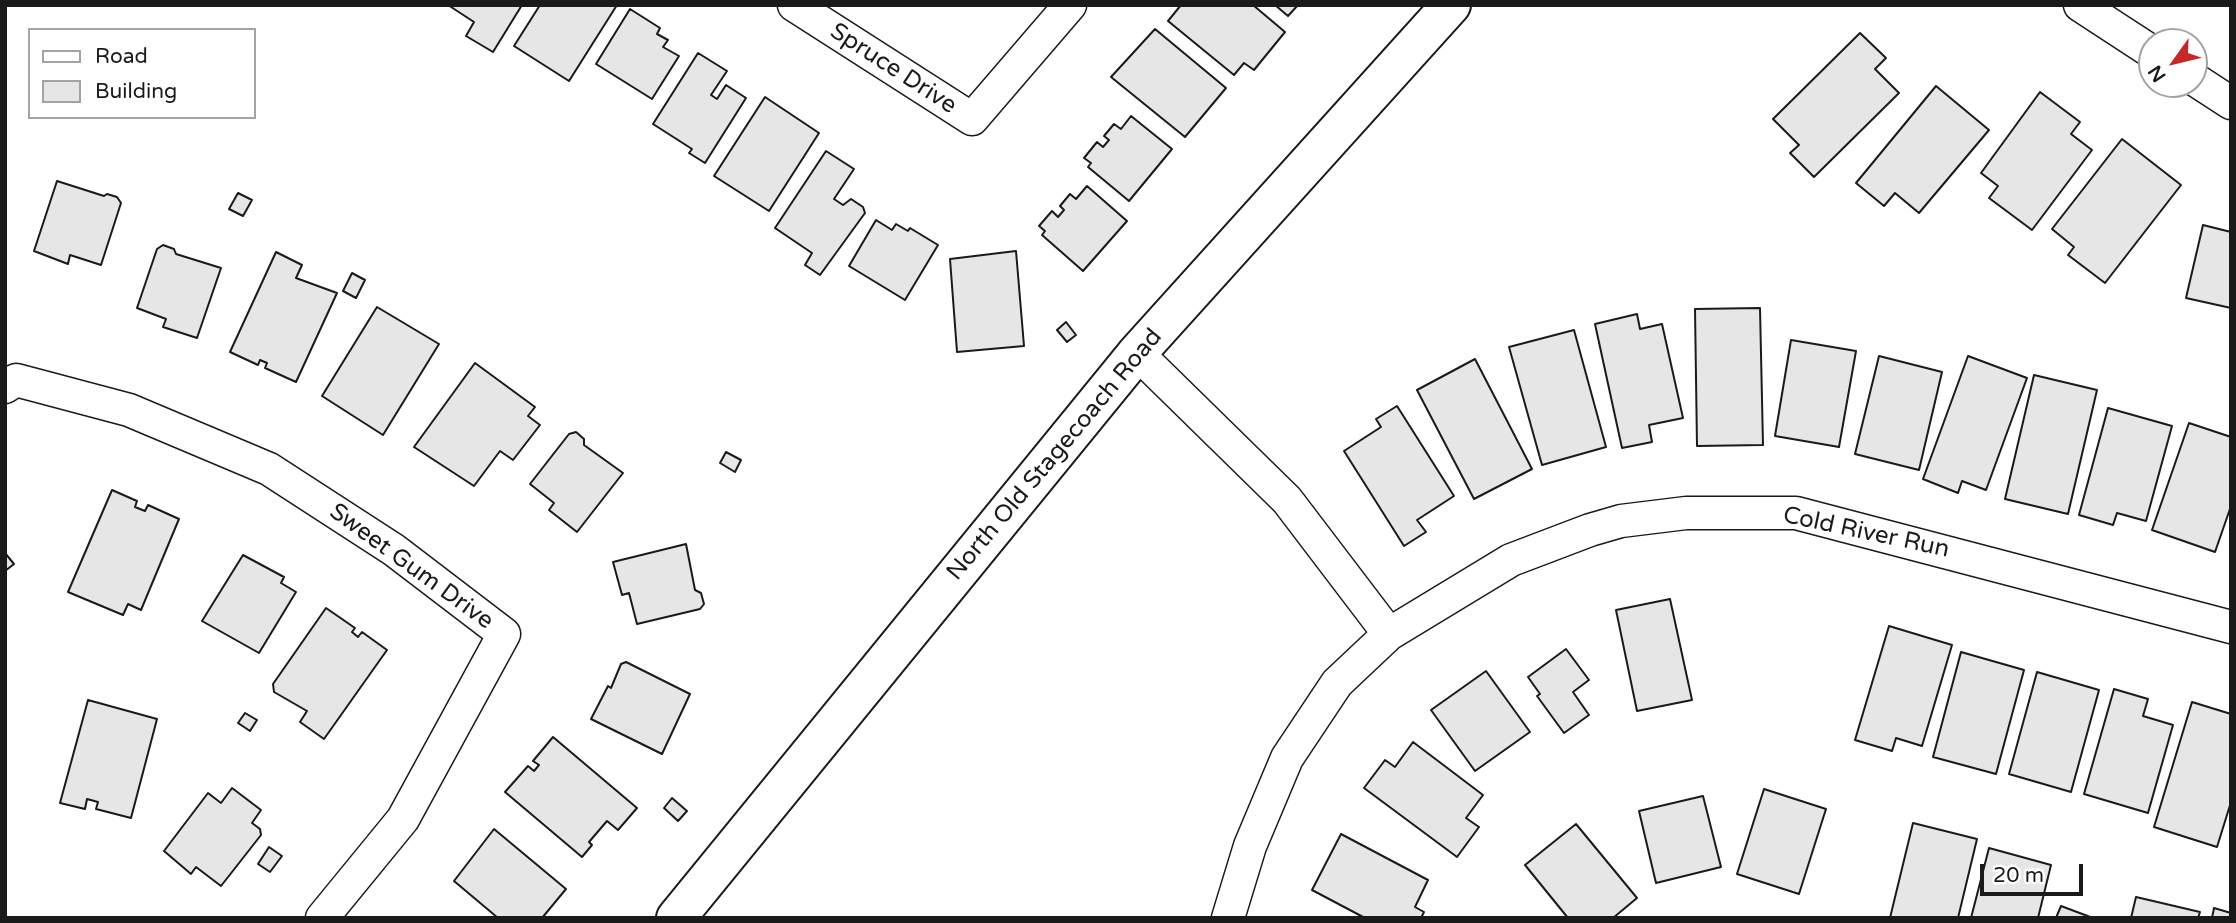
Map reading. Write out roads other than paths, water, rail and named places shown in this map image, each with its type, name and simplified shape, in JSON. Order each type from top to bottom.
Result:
[{"type":"street","name":"Spruce Drive","points":[[794,5],[972,119],[1070,5]]},
{"type":"street","name":"North Old Stagecoach Road","points":[[676,918],[1137,353],[1451,5]]},
{"type":"street","points":[[2080,5],[2138,43]]},
{"type":"street","points":[[2208,88],[2231,103]]},
{"type":"street","points":[[1137,353],[1287,500],[1389,634]]},
{"type":"street","name":"Sweet Gum Drive","points":[[5,387],[16,380],[128,410],[269,468],[394,550],[504,634],[403,819],[322,918]]},
{"type":"street","name":"Cold River Run","points":[[1228,918],[1250,846],[1287,758],[1337,683],[1389,634],[1511,560],[1611,524],[1686,513],[1796,513],[2231,627]]}]
